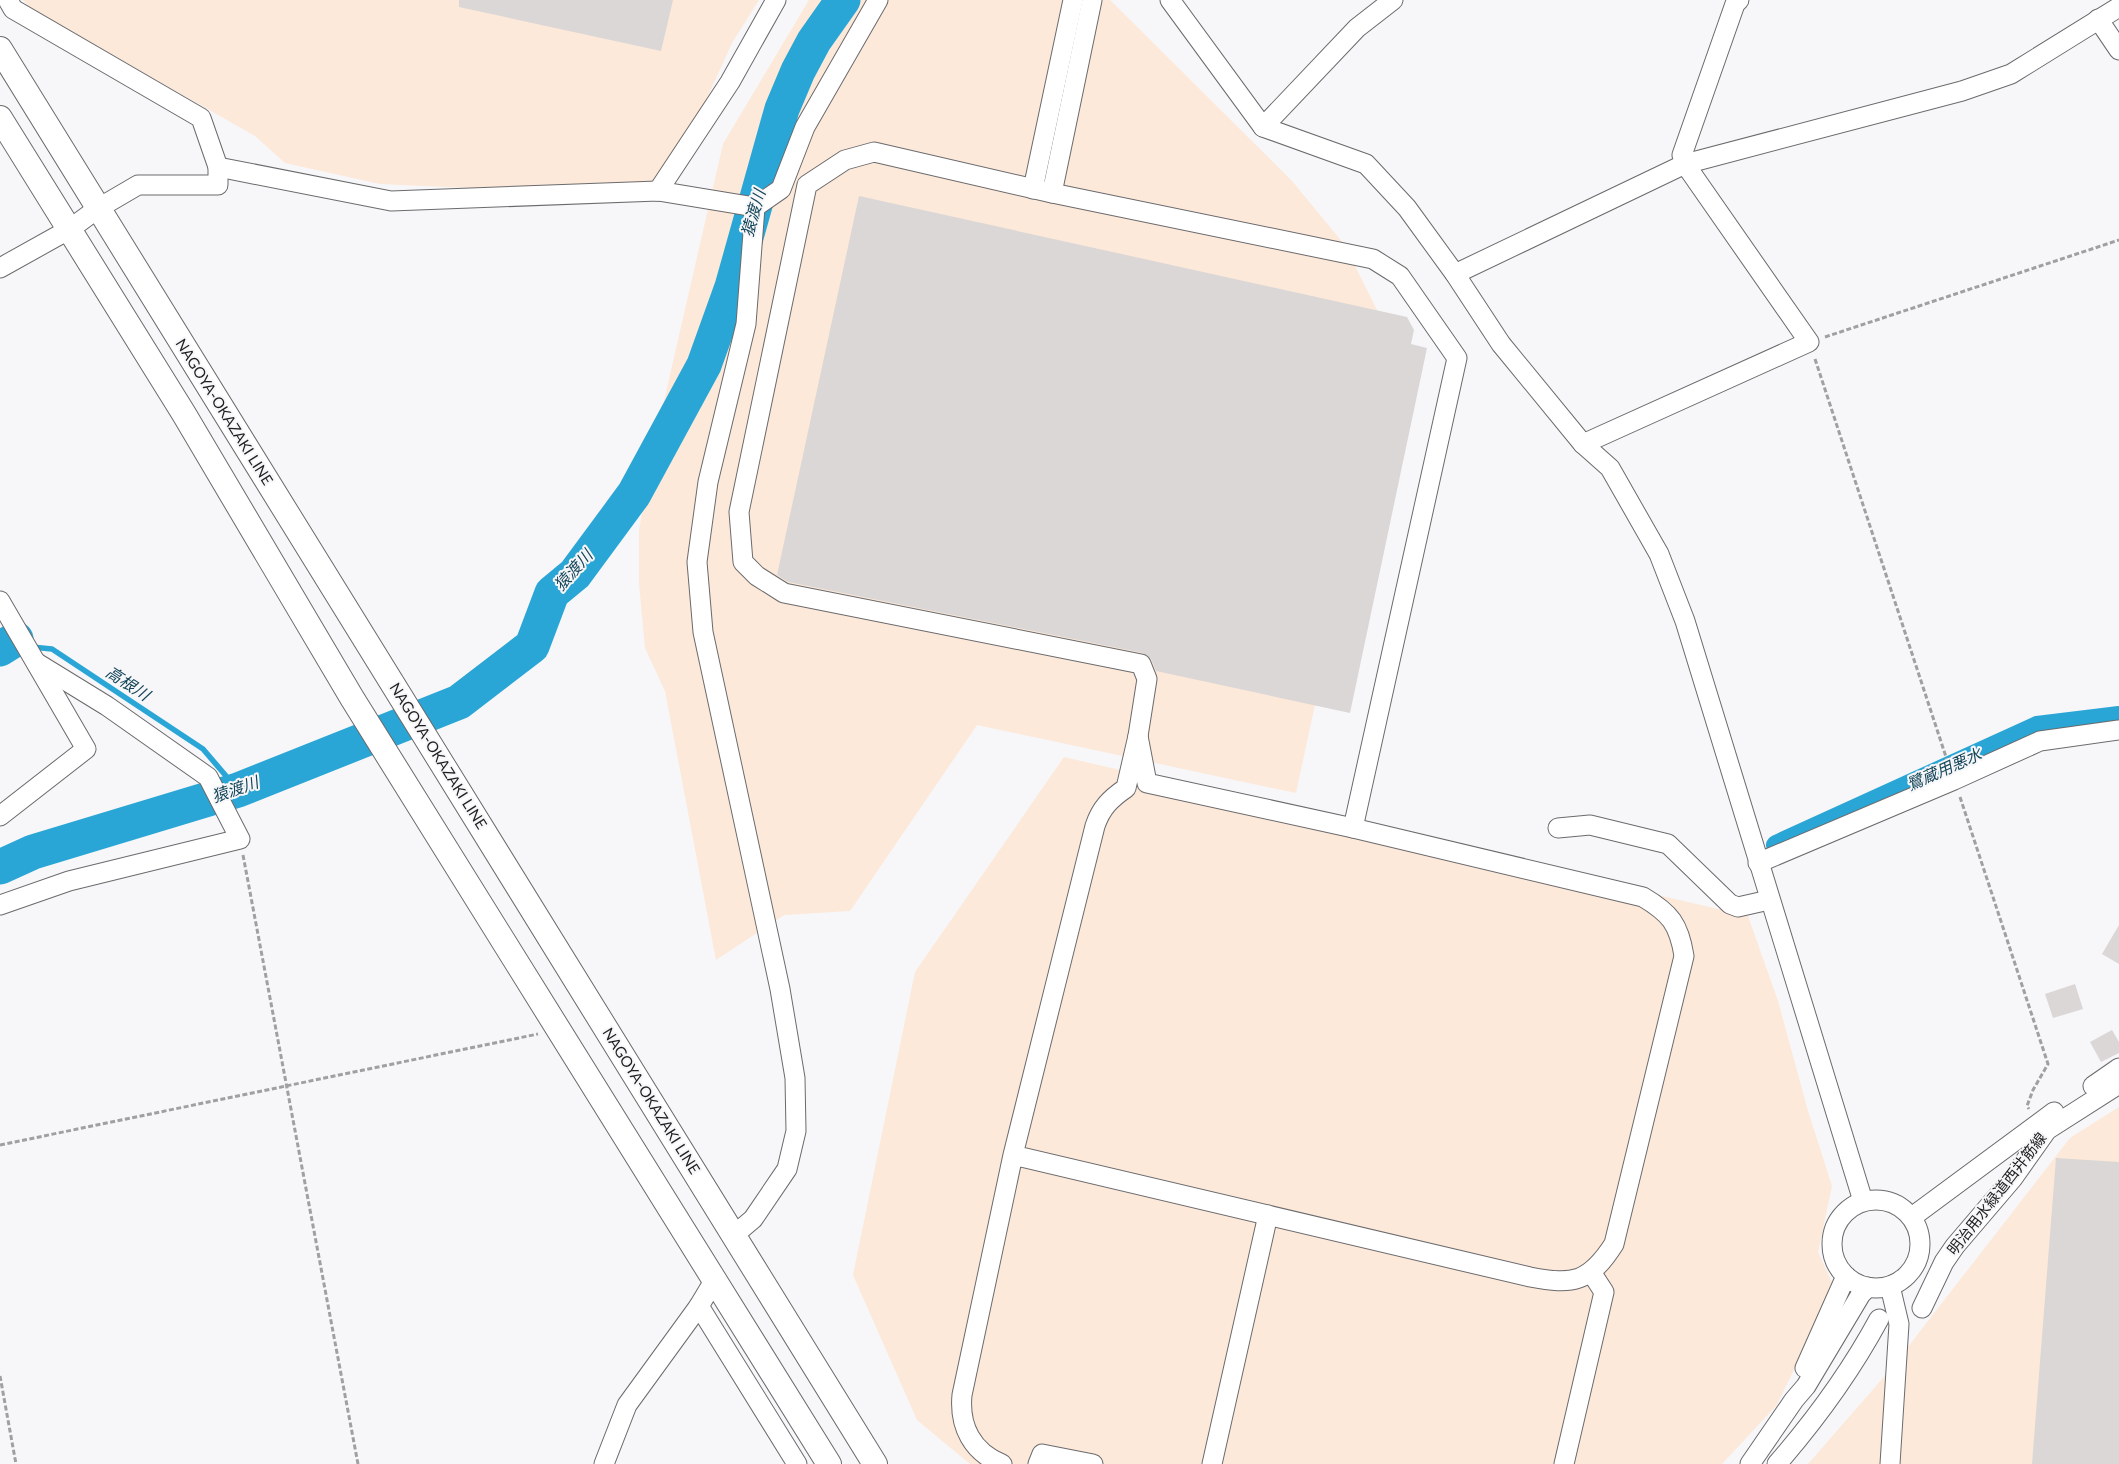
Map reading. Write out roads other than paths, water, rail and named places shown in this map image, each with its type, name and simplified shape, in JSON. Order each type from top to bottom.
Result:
[{"type":"main road","name":"NAGOYA-OKAZAKI LINE","points":[[0,49],[97,209],[436,752],[875,1464]]},
{"type":"main road","points":[[0,118],[189,423],[352,698],[402,775],[829,1464]]},
{"type":"street","points":[[0,268],[70,229],[97,209],[138,185],[218,185],[218,167],[201,118],[13,9],[8,0]]},
{"type":"street","points":[[658,191],[730,82],[776,0]]},
{"type":"street","points":[[218,167],[392,201],[658,191],[755,207],[781,190],[805,127],[878,0]]},
{"type":"street","points":[[1033,189],[1073,0]]},
{"type":"street","points":[[1052,193],[1092,0]]},
{"type":"street","points":[[1170,0],[1263,127],[1366,164],[1406,208],[1455,274],[1501,344],[1583,444],[1610,468],[1659,554],[1685,621],[1769,900],[1863,1201]]},
{"type":"street","points":[[1263,127],[1356,28],[1393,0]]},
{"type":"street","points":[[1583,444],[1809,342],[1685,164],[1682,155],[1735,4],[1739,0]]},
{"type":"street","points":[[1455,274],[1685,164],[1962,91],[2011,74],[2119,7]]},
{"type":"street","points":[[2098,19],[2119,50]]},
{"type":"street","points":[[1002,1464],[988,1458],[970,1439],[961,1411],[962,1395],[1013,1155],[1095,826],[1100,811],[1111,798],[1126,788],[1138,736],[1147,679],[1141,664],[784,593],[757,576],[743,562],[739,512],[807,185],[845,160],[874,152],[1033,189],[1373,259],[1400,276],[1457,358],[1353,828]]},
{"type":"street","points":[[734,1235],[753,1219],[787,1169],[796,1130],[795,1078],[780,989],[703,632],[697,562],[708,482],[746,324],[755,207]]},
{"type":"street","points":[[0,601],[86,749],[0,816]]},
{"type":"street","points":[[0,905],[70,881],[238,835],[208,777],[107,706],[37,664]]},
{"type":"street","points":[[1758,863],[1954,780],[2040,741],[2119,730]]},
{"type":"street","points":[[1013,1155],[1555,1282],[1578,1280],[1591,1272],[1605,1258],[1614,1244],[1684,956],[1681,937],[1674,922],[1662,908],[1643,897],[1353,828],[1147,783],[1138,736]]},
{"type":"street","points":[[1558,828],[1590,825],[1668,844],[1730,904],[1738,907],[1769,900]]},
{"type":"street","points":[[1912,1217],[2036,1125],[2119,1068]]},
{"type":"street","name":"明治用水緑道西井筋線","points":[[1922,1308],[1944,1262],[1959,1240],[2014,1178],[2047,1130],[2119,1084]]},
{"type":"street","points":[[1881,1200],[1890,1202],[1912,1217],[1920,1236],[1918,1257],[1908,1275],[1890,1286],[1868,1287],[1854,1282],[1838,1267],[1833,1256],[1833,1234],[1844,1213],[1863,1201],[1881,1200]]},
{"type":"street","points":[[1212,1464],[1268,1215]]},
{"type":"street","points":[[1564,1464],[1604,1292],[1591,1272]]},
{"type":"street","points":[[1794,1400],[1804,1369],[1846,1276]]},
{"type":"street","points":[[604,1464],[627,1404],[699,1306],[714,1281]]},
{"type":"street","points":[[1890,1286],[1899,1324],[1890,1464]]},
{"type":"street","points":[[1750,1464],[1794,1400],[1806,1386],[1861,1294],[1868,1287]]},
{"type":"street","points":[[699,1306],[797,1464]]},
{"type":"street","points":[[1777,1464],[1818,1415],[1865,1344],[1879,1319]]},
{"type":"street","points":[[1038,1464],[1042,1454],[1093,1464]]},
{"type":"waterway","name":"猿渡川","points":[[0,867],[33,852],[238,790],[459,702],[532,646],[552,593],[575,574],[634,494],[704,365],[732,287],[782,109],[798,71],[814,41],[843,0]]},
{"type":"waterway","points":[[0,649],[16,639]]},
{"type":"waterway","name":"高根川","points":[[32,647],[52,649],[203,749],[238,790]]},
{"type":"waterway","name":"鷺蔵用悪水","points":[[1776,845],[2037,726],[2119,716]]}]
